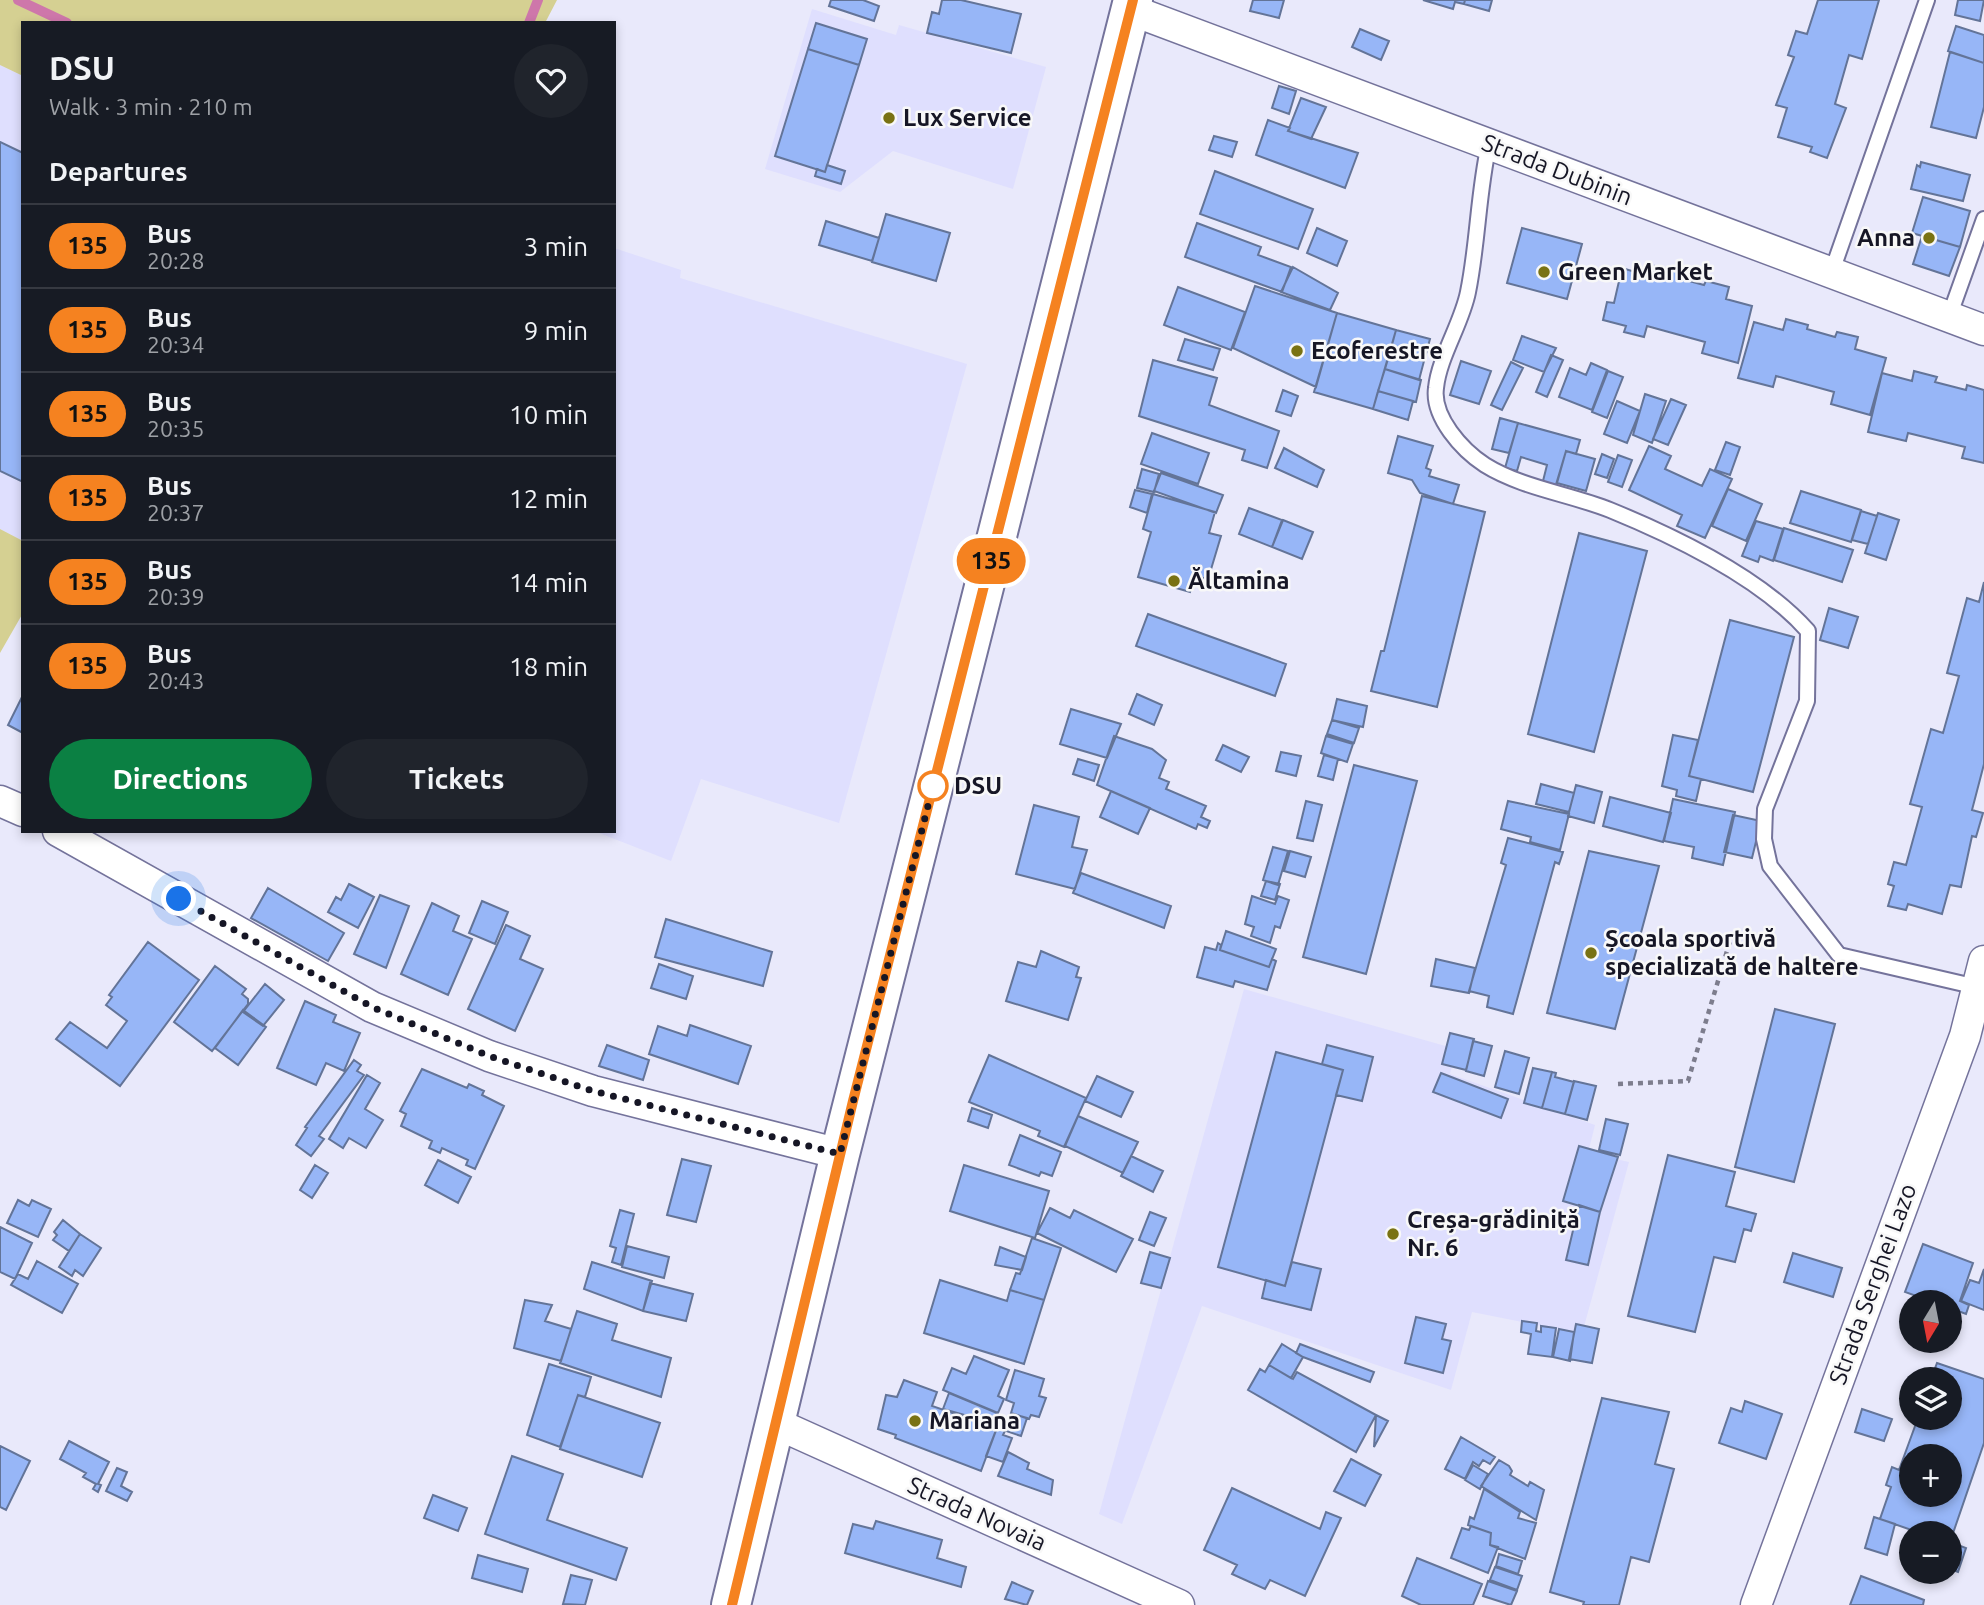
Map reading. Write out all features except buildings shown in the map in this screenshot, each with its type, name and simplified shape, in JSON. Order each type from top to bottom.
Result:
[{"type":"main road","points":[[732,1605],[840,1154],[1132,5]]},
{"type":"street","name":"Strada Dubinin","points":[[1132,5],[1489,144],[1984,330]]},
{"type":"street","points":[[0,801],[21,810]]},
{"type":"street","points":[[62,833],[372,1007],[478,1051],[593,1091],[840,1154]]},
{"type":"street","name":"Strada Serghei Lazo","points":[[1756,1605],[1965,1036],[1980,974]]},
{"type":"street","name":"Strada Novaia","points":[[775,1423],[1179,1605]]},
{"type":"lane","points":[[1831,274],[1927,0]]},
{"type":"lane","points":[[1489,144],[1468,293],[1436,388],[1440,415],[1459,442],[1485,465],[1632,520],[1700,552],[1786,606],[1808,631],[1807,701],[1765,809],[1765,839],[1770,866],[1839,955],[1980,974]]},
{"type":"lane","points":[[1949,317],[1984,219]]},
{"type":"path","points":[[1618,1084],[1688,1081],[1732,931]]},
{"type":"shaded area","points":[[0,0],[557,0],[546,21],[21,21],[21,75],[0,65]]},
{"type":"shaded area","points":[[812,9],[896,35],[899,25],[1046,67],[1013,189],[893,151],[840,192],[765,169]]},
{"type":"shaded area","points":[[0,65],[21,75],[21,540],[0,529]]},
{"type":"shaded area","points":[[616,249],[681,270],[680,278],[967,364],[839,823],[701,779],[671,861],[599,833],[616,833]]},
{"type":"shaded area","points":[[0,529],[21,540],[21,616],[0,653]]},
{"type":"shaded area","name":"Creșa-grădiniță Nr. 6","points":[[1244,989],[1456,1049],[1450,1074],[1595,1125],[1588,1153],[1629,1162],[1582,1334],[1472,1312],[1451,1390],[1202,1306],[1122,1524],[1099,1514]]},
{"type":"waterway","points":[[18,0],[63,21]]},
{"type":"waterway","points":[[530,21],[538,0]]},
{"type":"bus line","name":"135","points":[[732,1605],[853,1101],[1133,0]]},
{"type":"place","name":"Lux Service","points":[[889,118]]},
{"type":"place","name":"Anna","points":[[1929,238]]},
{"type":"place","name":"Green Market","points":[[1544,272]]},
{"type":"place","name":"Ecoferestre","points":[[1297,351]]},
{"type":"place","name":"Ăltamina","points":[[1174,581]]},
{"type":"place","name":"DSU","points":[[933,786]]},
{"type":"place","name":"Școala sportivă specializată de haltere","points":[[1591,953]]},
{"type":"place","name":"Creșa-grădiniță Nr. 6","points":[[1393,1234]]},
{"type":"place","name":"Mariana","points":[[915,1421]]},
{"type":"route","points":[[179,899],[372,1007],[489,1056],[593,1091],[749,1133],[840,1154],[933,786]]}]
